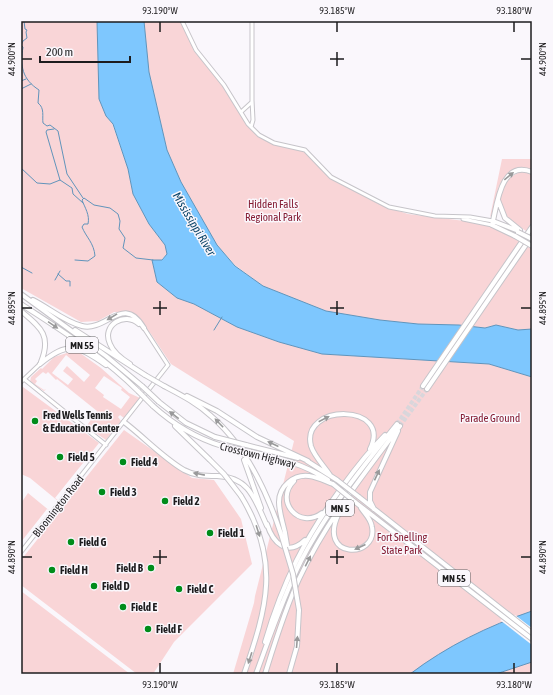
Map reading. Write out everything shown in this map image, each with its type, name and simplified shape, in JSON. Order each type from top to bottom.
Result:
[{"type":"highway","points":[[492,223],[502,185],[510,175],[520,170],[532,172]]},
{"type":"highway","points":[[498,197],[500,208],[505,218],[519,231]]},
{"type":"highway","points":[[492,223],[519,231],[532,237],[522,246]]},
{"type":"highway","points":[[492,223],[532,246]]},
{"type":"highway","points":[[426,387],[522,246],[531,228]]},
{"type":"highway","points":[[22,295],[78,325],[88,327],[97,326],[113,316],[123,313],[138,320],[144,328]]},
{"type":"highway","name":"Crosstown Highway","points":[[22,295],[106,356],[159,402],[186,423],[215,437],[280,452],[308,461],[330,475],[359,497],[376,514],[532,639]]},
{"type":"highway","name":"Crosstown Highway","points":[[21,304],[99,356],[171,422],[199,438],[222,446],[251,452],[304,467],[333,484],[357,503],[376,514]]},
{"type":"highway","points":[[21,311],[38,325],[43,333],[46,348],[40,364]]},
{"type":"highway","points":[[45,312],[145,375],[188,399],[212,416],[222,426],[242,454],[283,533]]},
{"type":"highway","points":[[144,328],[131,319],[122,318],[112,324],[108,336],[109,343],[115,352],[145,375]]},
{"type":"highway","points":[[40,364],[58,351],[71,348],[78,349],[93,356],[138,391]]},
{"type":"highway","points":[[164,386],[213,409],[257,437],[308,461]]},
{"type":"highway","points":[[330,475],[311,445],[312,430],[323,419],[333,416],[350,415],[366,420],[372,426],[374,434],[374,442],[368,454]]},
{"type":"highway","points":[[124,422],[186,471],[199,475],[229,477],[243,483],[254,498],[267,526]]},
{"type":"highway","points":[[171,422],[224,474],[241,496],[259,533],[265,559],[267,582],[263,616],[244,674]]},
{"type":"highway","points":[[256,672],[278,601],[298,555],[308,537],[324,512],[368,454],[398,425]]},
{"type":"highway","points":[[376,514],[370,501],[370,492],[398,425]]},
{"type":"highway","name":"MN 5","points":[[265,674],[298,580],[319,540],[345,500],[398,425]]},
{"type":"highway","name":"MN 5","points":[[256,672],[286,594],[314,538],[340,497],[398,425]]},
{"type":"highway","points":[[242,454],[272,539],[282,546],[290,548],[298,546],[308,537]]},
{"type":"highway","points":[[290,674],[297,646],[299,610],[283,533],[279,506],[280,496],[286,485],[296,478],[311,477],[333,484]]},
{"type":"highway","points":[[296,478],[288,488],[286,497],[287,504],[292,512],[300,518],[309,519],[315,518],[324,512]]},
{"type":"highway","points":[[345,500],[333,530],[336,541],[345,549],[354,550],[362,548],[368,543],[372,535],[371,523],[357,503]]},
{"type":"highway","name":"MN 55","points":[[376,514],[532,633]]},
{"type":"street","points":[[182,21],[196,50],[224,85],[251,127],[269,141],[305,150],[325,171],[338,181],[389,207],[411,212],[492,223]]},
{"type":"street","points":[[251,127],[253,120],[252,21]]},
{"type":"street","points":[[241,112],[250,105],[252,99]]},
{"type":"street","name":"Bloomington Road","points":[[21,552],[168,365],[144,328]]},
{"type":"street","points":[[40,364],[22,381],[106,445]]},
{"type":"green space","name":"Fort Snelling State Park","points":[[21,21],[97,21],[99,99],[106,116],[112,123],[128,169],[133,194],[149,224],[165,245],[167,254],[161,260],[152,260],[157,282],[177,298],[194,304],[237,327],[279,342],[322,354],[489,364],[532,377],[532,674],[233,674],[254,603],[294,441],[171,364],[151,334],[133,314],[127,312],[114,312],[98,321],[81,322],[21,288]]},
{"type":"green space","name":"Hidden Falls Regional Park","points":[[144,21],[181,21],[194,51],[229,93],[246,123],[258,135],[279,145],[302,150],[315,160],[334,180],[386,207],[408,214],[465,221],[493,227],[532,248],[532,329],[518,330],[496,325],[485,328],[459,325],[418,324],[380,320],[326,311],[263,286],[235,265],[217,245],[181,182],[167,150],[149,72]]},
{"type":"green space","points":[[502,159],[532,159],[532,170],[525,169],[516,171],[501,182],[495,206],[490,217]]},
{"type":"green space","points":[[523,171],[532,173],[532,222],[526,231],[506,217],[499,199],[502,189],[510,178]]},
{"type":"green space","points":[[70,352],[80,353],[101,368],[129,393],[140,398],[124,418],[120,415],[118,417],[121,421],[106,440],[87,427],[97,411],[57,379],[56,380],[48,372],[46,374],[43,372],[35,379],[37,381],[35,384],[44,390],[46,389],[44,391],[30,382],[31,377],[54,357]],"holes":[[[66,355],[90,375],[84,382],[67,366],[63,371],[73,379],[68,385],[52,373]],[[104,376],[122,388],[121,390],[130,397],[121,409],[103,397],[104,395],[95,388]]]},
{"type":"green space","points":[[23,387],[99,443],[55,498],[64,505],[124,430],[192,478],[214,480],[241,519],[252,564],[174,642],[153,674],[137,674],[21,585],[21,560],[64,506],[30,478],[21,474],[21,389]]},
{"type":"green space","points":[[28,493],[56,516],[47,509],[21,542],[21,503]]},
{"type":"green space","points":[[21,591],[130,674],[21,674]]},
{"type":"water","name":"Mississippi River","points":[[97,21],[144,21],[149,72],[167,150],[181,182],[217,245],[235,266],[263,286],[326,311],[380,320],[418,324],[459,325],[485,328],[496,325],[518,330],[532,329],[532,377],[489,364],[322,354],[279,342],[237,327],[194,304],[177,298],[157,282],[152,260],[162,260],[167,254],[165,245],[149,224],[133,194],[128,169],[113,124],[106,116],[99,99]]},
{"type":"water","points":[[532,611],[532,662],[496,674],[410,674],[438,654],[468,638],[500,623]]},
{"type":"pier","points":[[515,615],[532,628],[532,645],[500,620]]},
{"type":"waterway","points":[[24,21],[25,29],[27,30],[27,38],[21,45],[23,47],[22,66],[26,77],[33,86],[39,90],[38,103],[42,107],[43,123],[47,126],[50,125],[58,131],[67,174],[83,198]]},
{"type":"waterway","points":[[21,81],[26,79]]},
{"type":"waterway","points":[[21,89],[31,84]]},
{"type":"waterway","points":[[54,129],[47,130],[46,132],[60,180]]},
{"type":"waterway","points":[[21,168],[37,183],[50,184],[60,180],[72,188],[73,194],[83,203]]},
{"type":"waterway","points":[[75,260],[88,261],[95,256],[92,244],[82,227],[84,224],[88,224],[87,212],[82,200],[84,198],[94,205],[110,208],[118,214],[120,221],[119,229],[125,238],[123,248],[136,258],[153,260]]},
{"type":"waterway","points":[[21,267],[32,273]]},
{"type":"waterway","points":[[55,280],[60,271]]},
{"type":"waterway","points":[[58,274],[66,281],[70,281],[70,286]]},
{"type":"waterway","points":[[214,330],[222,317]]},
{"type":"tunnel","points":[[397,424],[423,386]]},
{"type":"tunnel","points":[[400,426],[427,389]]},
{"type":"place","name":"Fred Wells Tennis & Education Center","points":[[35,421]]},
{"type":"place","name":"Field 5","points":[[60,457]]},
{"type":"place","name":"Field 4","points":[[123,462]]},
{"type":"place","name":"Field 3","points":[[102,492]]},
{"type":"place","name":"Field 2","points":[[165,501]]},
{"type":"place","name":"Field 1","points":[[210,533]]},
{"type":"place","name":"Field G","points":[[71,542]]},
{"type":"place","name":"Field B","points":[[151,568]]},
{"type":"place","name":"Field H","points":[[52,570]]},
{"type":"place","name":"Field D","points":[[94,586]]},
{"type":"place","name":"Field C","points":[[179,589]]},
{"type":"place","name":"Field E","points":[[123,607]]},
{"type":"place","name":"Field F","points":[[148,629]]},
{"type":"park label","name":"Parade Ground","points":[[490,418]]}]
